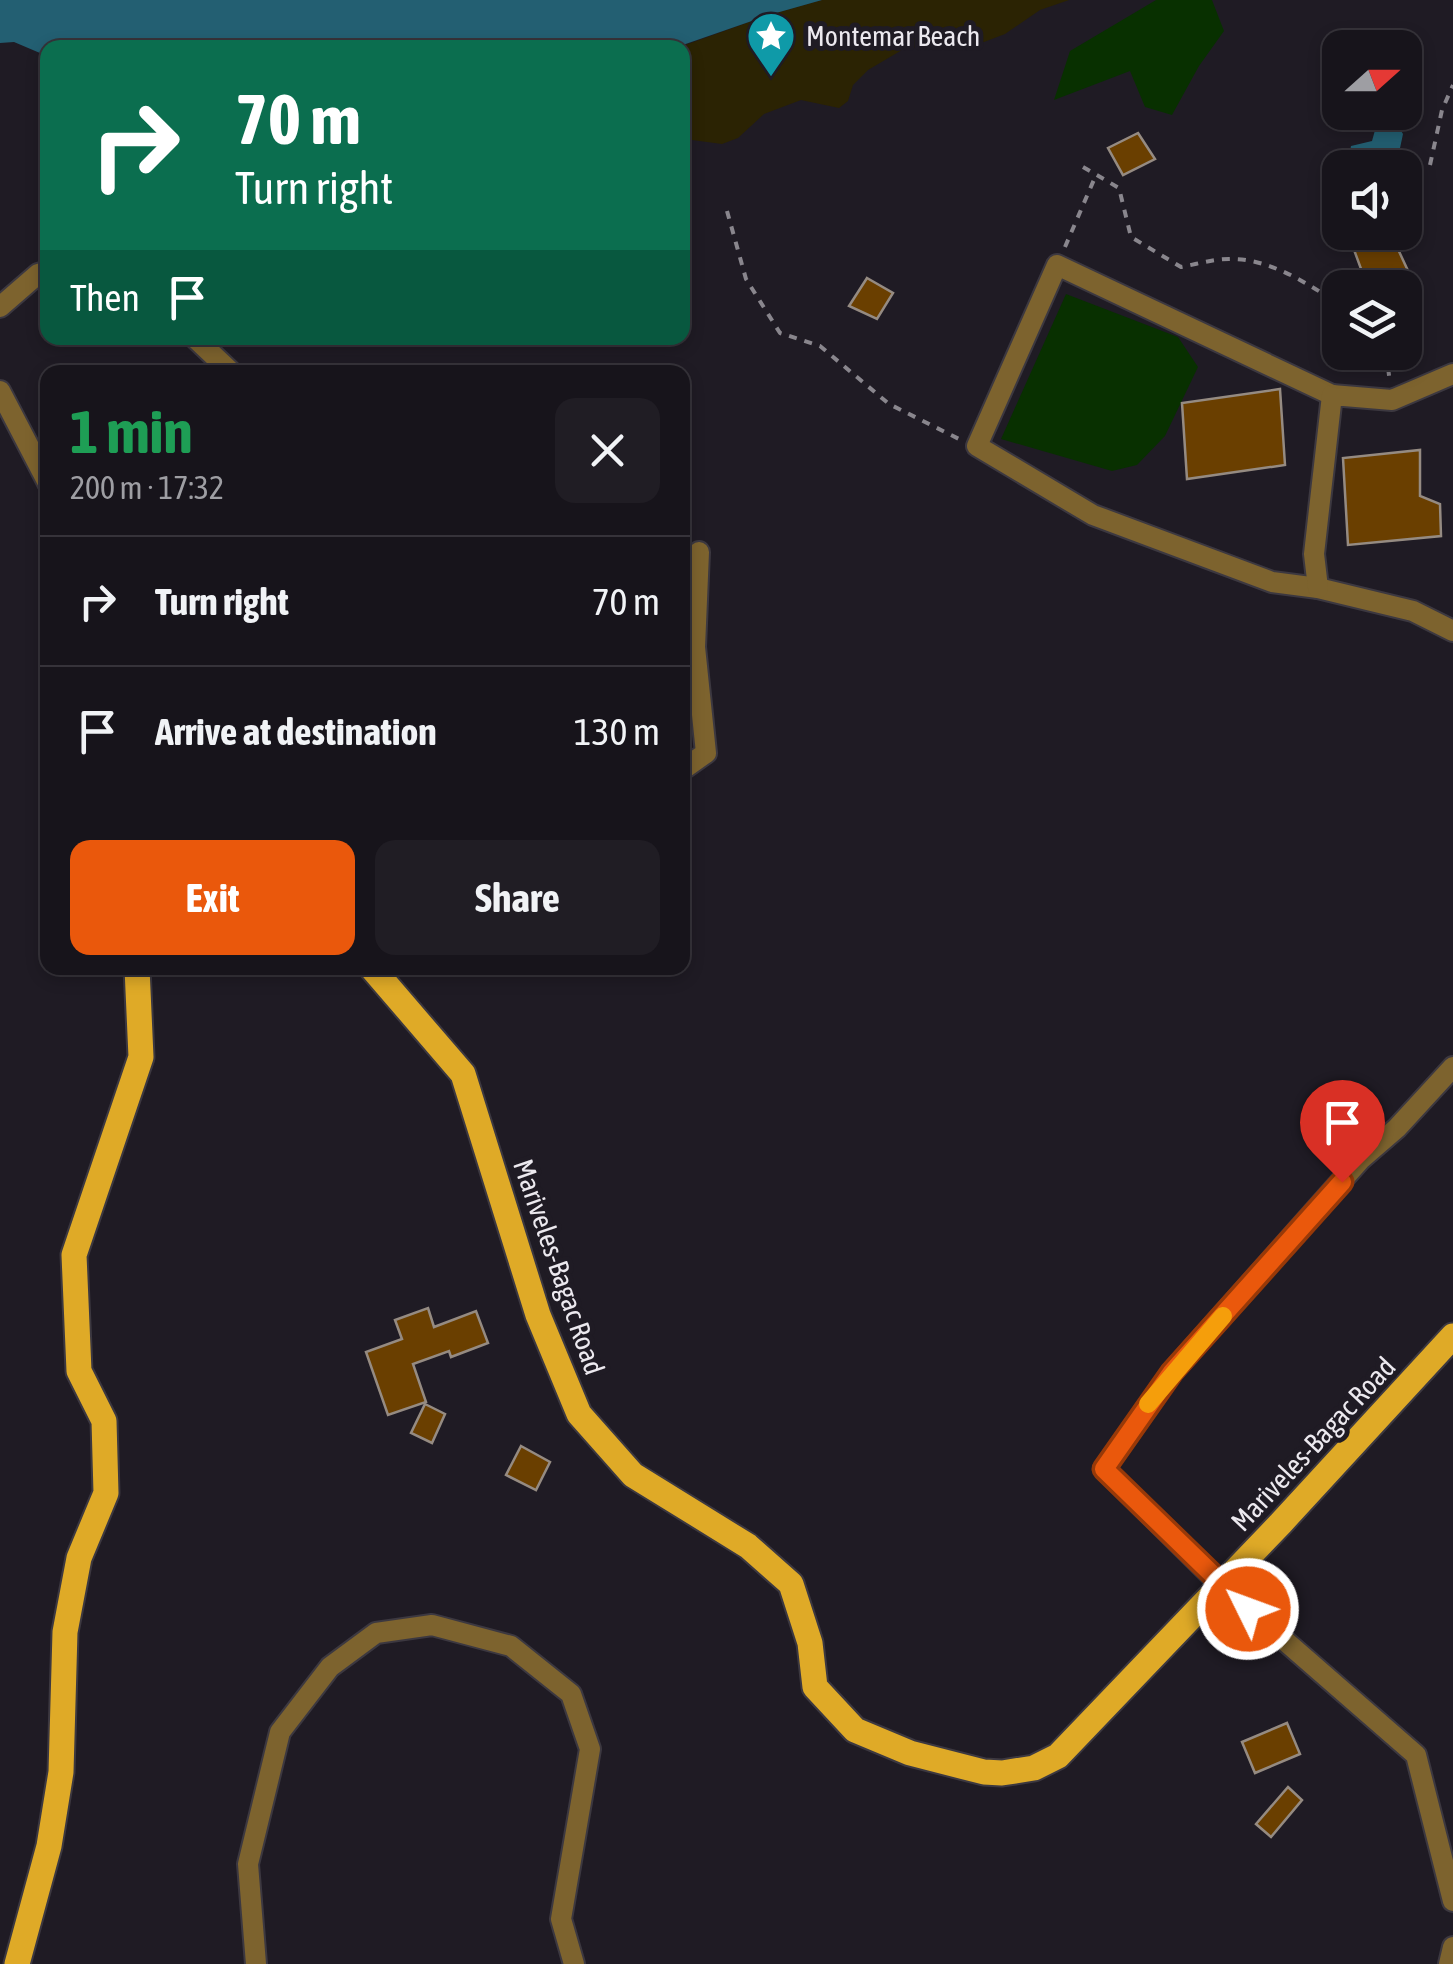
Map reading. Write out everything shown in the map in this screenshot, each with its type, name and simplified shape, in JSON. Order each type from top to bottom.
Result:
[{"type":"main road","points":[[17,1964],[49,1846],[61,1772],[65,1632],[79,1558],[106,1493],[104,1421],[79,1371],[74,1254],[141,1056],[137,975]]},
{"type":"main road","name":"Mariveles-Bagac Road","points":[[378,975],[463,1074],[538,1315],[579,1414],[633,1475],[748,1546],[790,1584],[810,1643],[815,1687],[855,1730],[910,1753],[1002,1773],[1034,1768],[1067,1748],[1453,1336]]},
{"type":"street","points":[[1453,374],[1392,400],[1332,395],[1057,265],[977,446],[1093,515],[1272,582],[1318,588],[1414,611],[1453,631]]},
{"type":"street","points":[[0,308],[40,273]]},
{"type":"street","points":[[202,345],[224,365]]},
{"type":"street","points":[[0,392],[40,467]]},
{"type":"street","points":[[1318,588],[1314,554],[1332,395]]},
{"type":"street","points":[[690,764],[706,753],[695,647],[699,552]]},
{"type":"street","points":[[1453,1068],[1397,1128],[1360,1160],[1172,1372],[1104,1469],[1222,1586],[1416,1754],[1453,1901]]},
{"type":"street","points":[[256,1964],[248,1864],[280,1732],[330,1667],[376,1634],[432,1626],[510,1646],[571,1694],[590,1749],[562,1919],[574,1964]]},
{"type":"street","points":[[1449,1964],[1453,1947]]},
{"type":"path","points":[[1430,164],[1442,110],[1453,85]]},
{"type":"path","points":[[1083,167],[1119,188],[1131,237],[1181,267],[1231,258],[1307,282],[1322,292]]},
{"type":"path","points":[[1057,265],[1096,175]]},
{"type":"path","points":[[727,211],[746,278],[780,332],[820,346],[889,404],[938,432],[977,446]]},
{"type":"path","points":[[1388,370],[1392,400]]},
{"type":"green space","points":[[1156,0],[1212,0],[1224,31],[1172,115],[1145,107],[1130,71],[1054,100],[1070,51]]},
{"type":"green space","points":[[1066,294],[1178,337],[1198,367],[1165,436],[1137,465],[1112,471],[1001,439]]},
{"type":"sand","name":"Montemar Beach","points":[[822,0],[1069,0],[1040,10],[1005,34],[984,42],[948,40],[902,50],[868,70],[839,108],[801,100],[764,114],[738,138],[722,144],[690,142],[690,43]]},
{"type":"water","points":[[0,0],[822,0],[690,42],[40,40],[40,53],[14,42],[0,43]]},
{"type":"water","points":[[1375,130],[1400,130],[1403,134],[1400,150],[1350,150],[1351,146],[1372,141]]},
{"type":"building","points":[[1138,133],[1155,159],[1123,175],[1108,148]]},
{"type":"building","points":[[1354,250],[1398,250],[1408,270],[1361,270]]},
{"type":"building","points":[[867,278],[893,293],[877,319],[849,306]]},
{"type":"building","points":[[1280,389],[1285,465],[1187,479],[1182,403]]},
{"type":"building","points":[[1420,450],[1420,496],[1440,504],[1441,536],[1348,545],[1343,458]]},
{"type":"building","points":[[428,1308],[434,1327],[476,1311],[488,1343],[451,1357],[449,1351],[413,1364],[426,1402],[388,1415],[366,1352],[402,1339],[395,1320]]},
{"type":"building","points":[[425,1404],[445,1414],[432,1443],[411,1433]]},
{"type":"building","points":[[521,1446],[550,1462],[536,1490],[506,1475]]},
{"type":"building","points":[[1287,1723],[1300,1754],[1255,1773],[1242,1742]]},
{"type":"building","points":[[1288,1787],[1302,1800],[1271,1837],[1256,1824]]},
{"type":"slow traffic","points":[[1148,1404],[1223,1316]]},
{"type":"place","name":"Montemar Beach","points":[[771,78]]},
{"type":"route","points":[[1248,1609],[1104,1469],[1172,1372],[1342,1182]]}]
